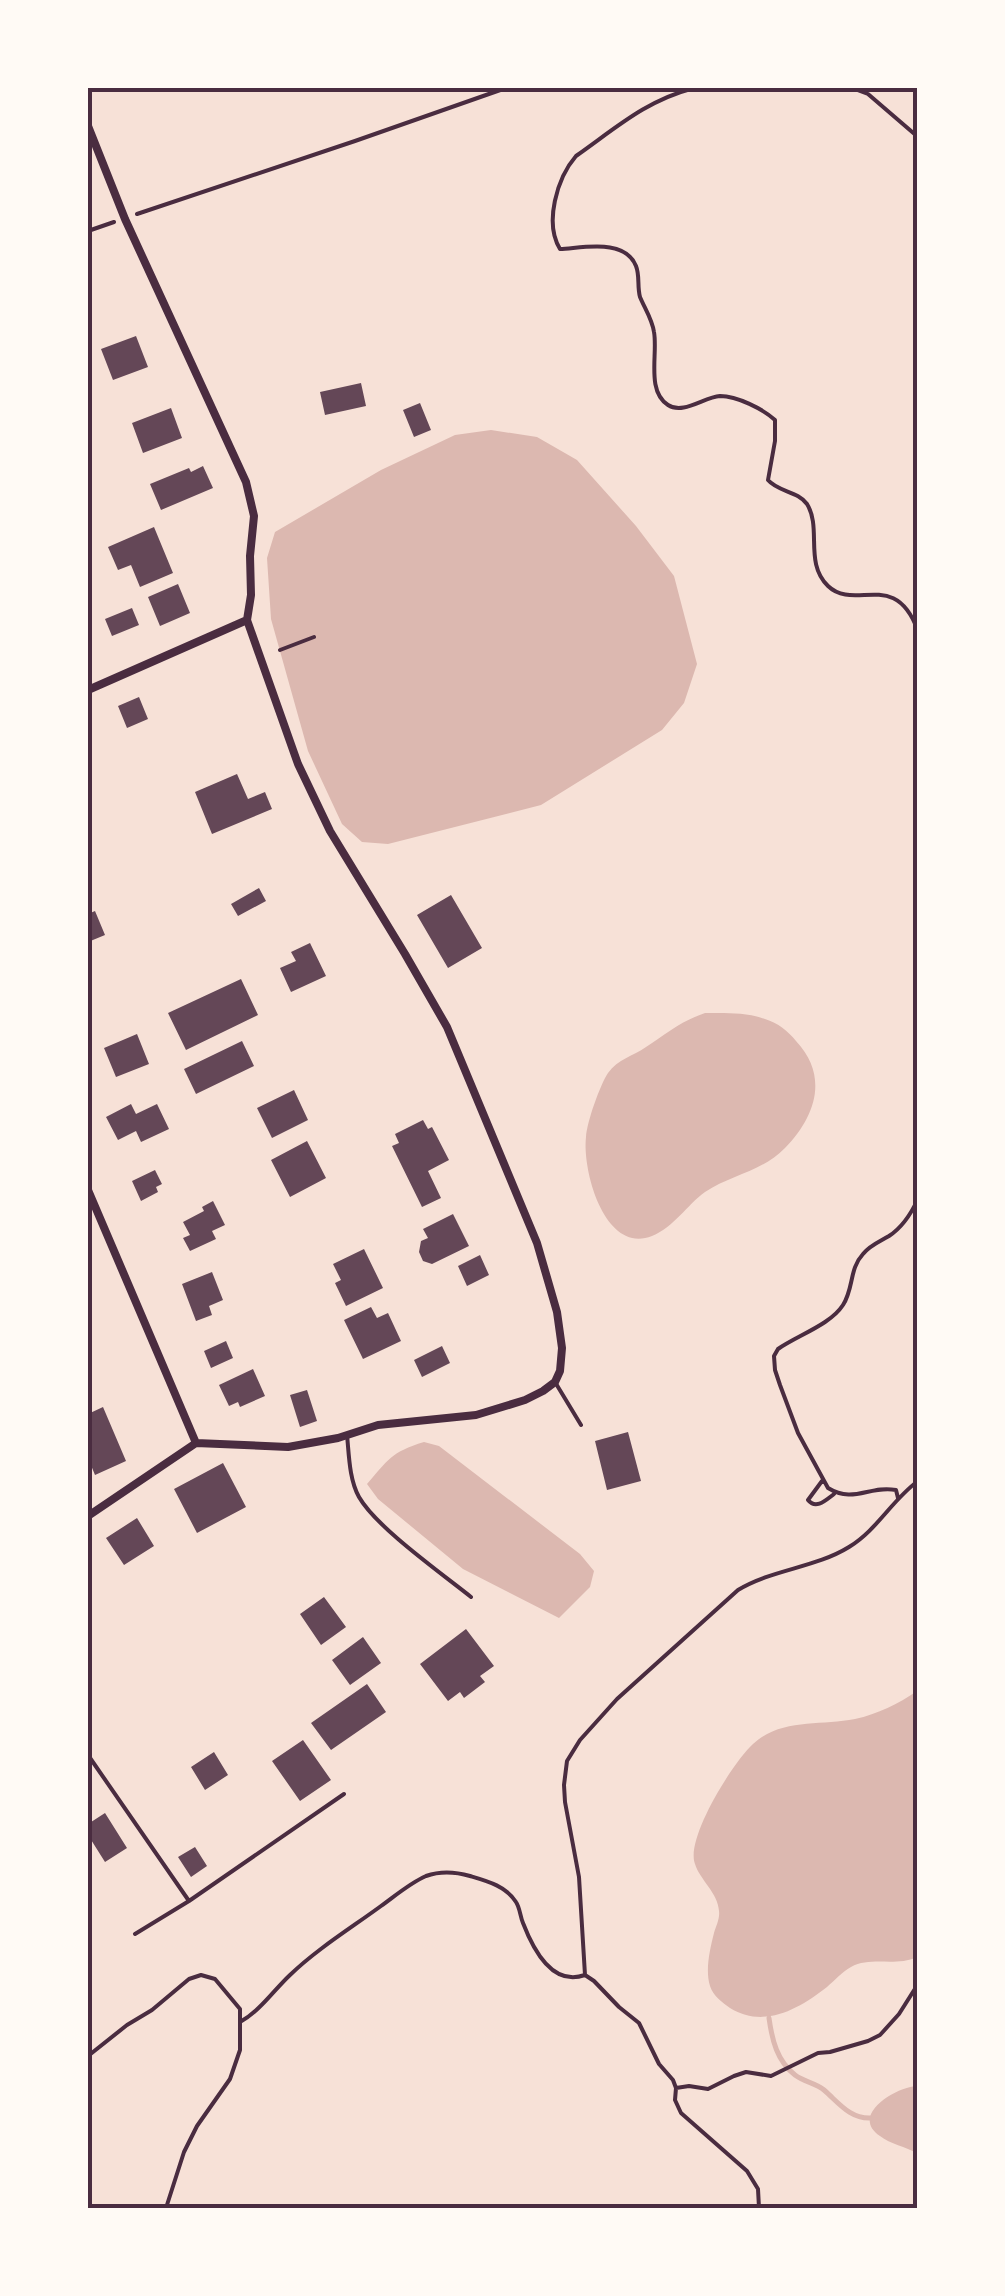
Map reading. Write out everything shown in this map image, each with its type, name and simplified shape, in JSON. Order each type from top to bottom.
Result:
[{"type":"street","points":[[88,126],[124,218],[246,482],[254,516],[247,620],[278,708],[330,831],[448,1027],[538,1243],[557,1312],[562,1348],[555,1382],[526,1400],[476,1415],[378,1424],[288,1447],[196,1443],[88,1516]]},
{"type":"street","points":[[88,690],[247,620]]},
{"type":"street","points":[[88,1190],[196,1443]]},
{"type":"lane","points":[[694,88],[646,105],[568,165],[554,201],[556,244],[560,249],[613,248],[631,257],[641,299],[654,329],[655,382],[661,398],[673,408],[681,408],[718,396],[730,398],[775,420],[776,441],[768,480],[806,504],[811,513],[814,559],[826,584],[844,593],[893,599],[910,613],[918,632]]},
{"type":"lane","points":[[852,88],[868,94],[918,137]]},
{"type":"lane","points":[[898,1498],[896,1490],[884,1488],[853,1496],[835,1493],[822,1481],[798,1433],[775,1370],[774,1356],[778,1349],[834,1315],[850,1292],[854,1266],[860,1257],[900,1227],[918,1199]]},
{"type":"lane","points":[[555,1382],[581,1425]]},
{"type":"lane","points":[[347,1435],[358,1496],[376,1517],[470,1596]]},
{"type":"lane","points":[[822,1481],[808,1500],[811,1504],[835,1493]]},
{"type":"lane","points":[[584,1975],[579,1877],[564,1785],[572,1750],[616,1698],[738,1590],[754,1580],[801,1567],[851,1546],[918,1481]]},
{"type":"lane","points":[[88,1755],[189,1901]]},
{"type":"lane","points":[[134,1934],[189,1901],[344,1794]]},
{"type":"lane","points":[[240,2022],[262,2006],[293,1972],[352,1928],[415,1882],[440,1873],[467,1875],[504,1889],[518,1904],[532,1943],[552,1971],[573,1979],[584,1975]]},
{"type":"lane","points":[[88,2056],[189,1979],[201,1975],[214,1979],[240,2008],[240,2050],[230,2078],[196,2126],[166,2208]]},
{"type":"lane","points":[[584,1975],[639,2023],[676,2088],[675,2100],[681,2112],[754,2180],[758,2208]]},
{"type":"lane","points":[[676,2088],[708,2089],[746,2072],[771,2076],[818,2052],[868,2041],[899,2014],[918,1984]]},
{"type":"path","points":[[88,231],[506,88]]},
{"type":"path","points":[[280,650],[314,637]]},
{"type":"shaded area","points":[[491,430],[537,437],[577,460],[636,526],[674,576],[697,664],[684,703],[662,730],[541,805],[388,844],[362,842],[342,824],[308,751],[271,619],[267,558],[275,532],[381,470],[455,435]]},
{"type":"shaded area","points":[[705,1013],[750,1015],[778,1025],[793,1037],[813,1068],[811,1109],[796,1136],[776,1156],[705,1192],[660,1232],[636,1239],[609,1222],[593,1188],[586,1152],[591,1113],[608,1073],[616,1064]]},
{"type":"shaded area","points":[[424,1442],[439,1446],[580,1554],[594,1571],[590,1587],[559,1618],[463,1569],[378,1499],[367,1484],[391,1458]]},
{"type":"shaded area","points":[[917,1691],[917,1957],[851,1967],[816,1995],[781,2014],[756,2017],[730,2008],[710,1986],[709,1960],[719,1911],[716,1898],[697,1870],[694,1852],[704,1820],[723,1783],[753,1744],[776,1730],[863,1717]]},
{"type":"shaded area","points":[[918,2086],[917,2153],[880,2136],[870,2119],[879,2103],[898,2091]]},
{"type":"building","points":[[136,336],[148,367],[113,380],[101,349]]},
{"type":"building","points":[[361,383],[366,406],[325,415],[320,392]]},
{"type":"building","points":[[420,403],[431,430],[414,437],[403,410]]},
{"type":"building","points":[[171,408],[182,438],[143,453],[132,423]]},
{"type":"building","points":[[203,466],[213,488],[161,510],[150,484]]},
{"type":"building","points":[[154,527],[173,573],[140,587],[131,565],[118,570],[108,547]]},
{"type":"building","points":[[178,584],[190,613],[160,626],[148,597]]},
{"type":"building","points":[[132,608],[139,625],[112,636],[105,619]]},
{"type":"building","points":[[139,697],[148,719],[127,728],[118,706]]},
{"type":"building","points":[[237,774],[248,799],[265,792],[272,809],[212,834],[195,792]]},
{"type":"building","points":[[259,888],[266,901],[238,916],[231,904]]},
{"type":"building","points":[[451,895],[482,948],[448,968],[417,915]]},
{"type":"building","points":[[95,911],[105,935],[88,942],[88,914]]},
{"type":"building","points":[[310,943],[326,976],[291,992],[280,968],[296,961],[291,952]]},
{"type":"building","points":[[241,979],[258,1015],[186,1050],[168,1013]]},
{"type":"building","points":[[137,1034],[149,1064],[116,1077],[104,1048]]},
{"type":"building","points":[[242,1041],[254,1066],[196,1094],[184,1069]]},
{"type":"building","points":[[294,1090],[308,1120],[272,1138],[257,1108]]},
{"type":"building","points":[[131,1104],[136,1114],[157,1104],[169,1129],[141,1142],[136,1131],[118,1140],[106,1117]]},
{"type":"building","points":[[423,1120],[428,1129],[432,1127],[449,1160],[428,1171],[441,1198],[422,1207],[392,1146],[399,1143],[395,1134]]},
{"type":"building","points":[[307,1141],[326,1178],[290,1197],[271,1160]]},
{"type":"building","points":[[155,1170],[162,1184],[156,1187],[158,1192],[141,1201],[132,1181]]},
{"type":"building","points":[[213,1201],[225,1225],[212,1231],[216,1239],[190,1251],[183,1238],[190,1235],[183,1222],[204,1211],[202,1207]]},
{"type":"building","points":[[453,1214],[469,1246],[432,1264],[423,1261],[419,1252],[421,1241],[428,1238],[423,1229]]},
{"type":"building","points":[[364,1249],[383,1288],[346,1306],[335,1283],[341,1280],[333,1264]]},
{"type":"building","points":[[480,1255],[489,1275],[467,1286],[458,1266]]},
{"type":"building","points":[[212,1272],[223,1300],[209,1306],[212,1315],[196,1321],[182,1284]]},
{"type":"building","points":[[371,1307],[377,1318],[388,1313],[401,1341],[363,1359],[344,1320]]},
{"type":"building","points":[[226,1341],[233,1358],[211,1368],[204,1351]]},
{"type":"building","points":[[442,1346],[450,1363],[422,1377],[414,1360]]},
{"type":"building","points":[[253,1369],[265,1396],[240,1407],[238,1402],[229,1406],[219,1385]]},
{"type":"building","points":[[307,1390],[317,1421],[300,1427],[290,1395]]},
{"type":"building","points":[[103,1407],[126,1461],[95,1475],[88,1458],[88,1414]]},
{"type":"building","points":[[628,1432],[641,1481],[607,1490],[595,1441]]},
{"type":"building","points":[[223,1463],[246,1507],[197,1533],[174,1489]]},
{"type":"building","points":[[137,1518],[154,1546],[124,1565],[106,1538]]},
{"type":"building","points":[[324,1597],[346,1627],[321,1645],[300,1614]]},
{"type":"building","points":[[466,1629],[494,1666],[480,1676],[485,1682],[464,1698],[460,1692],[448,1701],[420,1664]]},
{"type":"building","points":[[363,1637],[381,1663],[350,1685],[332,1660]]},
{"type":"building","points":[[367,1684],[386,1712],[331,1750],[311,1723]]},
{"type":"building","points":[[303,1740],[331,1780],[300,1801],[272,1761]]},
{"type":"building","points":[[214,1752],[228,1775],[205,1790],[191,1767]]},
{"type":"building","points":[[105,1813],[127,1848],[105,1862],[88,1835],[88,1824]]},
{"type":"building","points":[[195,1847],[207,1866],[191,1877],[178,1857]]},
{"type":"waterway","points":[[769,2018],[776,2050],[789,2069],[821,2088],[851,2113],[871,2118]]}]
